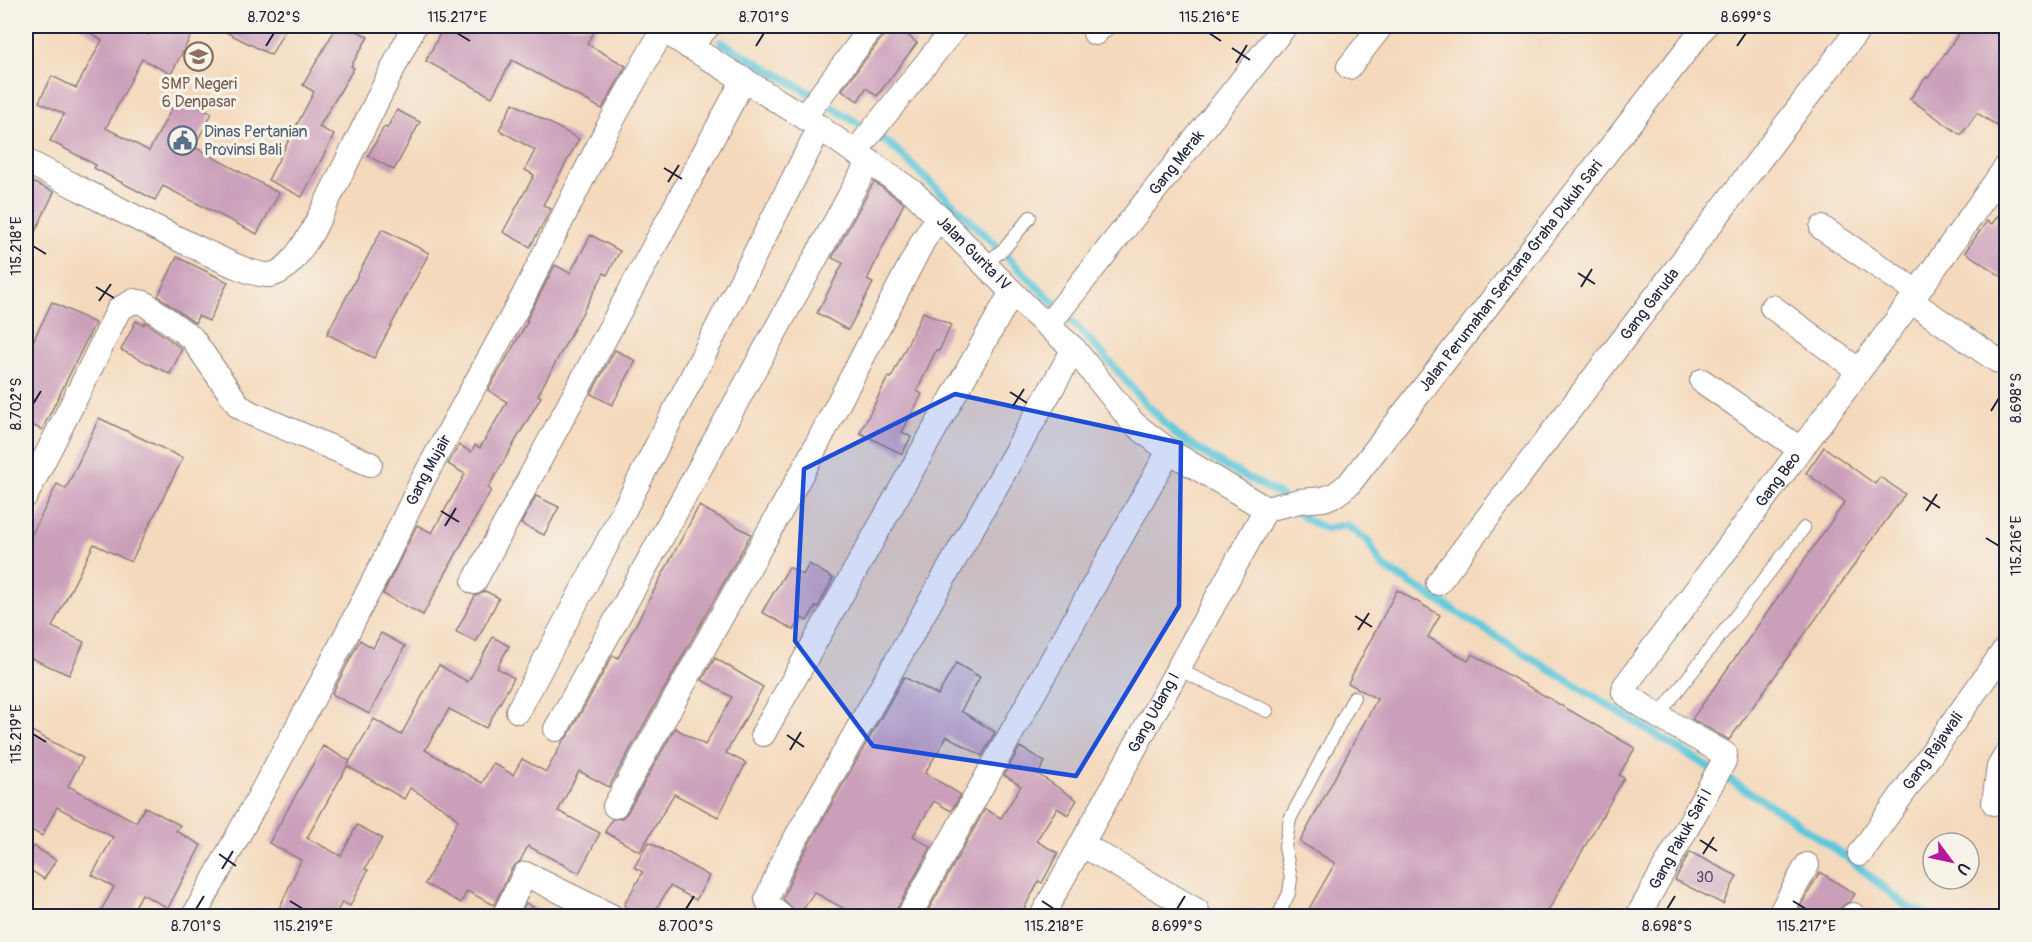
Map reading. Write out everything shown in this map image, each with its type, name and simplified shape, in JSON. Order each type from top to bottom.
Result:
[{"type":"street","points":[[26,162],[240,268],[268,275],[279,272],[311,234],[414,26]]},
{"type":"street","points":[[689,47],[708,26]]},
{"type":"street","points":[[518,711],[600,557],[813,112],[873,26]]},
{"type":"street","points":[[556,729],[862,153],[883,119],[956,26]]},
{"type":"street","name":"Gang Merak","points":[[1059,312],[1284,26]]},
{"type":"street","points":[[1349,67],[1381,26]]},
{"type":"street","name":"Jalan Perumahan Sentana Graha Dukuh Sari","points":[[1269,509],[1300,501],[1324,499],[1336,494],[1349,484],[1706,26]]},
{"type":"street","name":"Gang Garuda","points":[[1438,583],[1861,26]]},
{"type":"street","name":"Jalan Gurita IV","points":[[661,27],[689,47],[744,79],[813,112],[914,192],[939,216],[995,256],[1012,292],[1059,312],[1074,349],[1133,423],[1169,451],[1269,509]]},
{"type":"street","name":"Gang Mujair","points":[[194,916],[322,682],[386,558],[421,483],[524,295],[661,27]]},
{"type":"street","points":[[474,582],[584,373],[744,79]]},
{"type":"street","name":"Gang Beo","points":[[1724,761],[1725,754],[1626,695],[1625,686],[1914,296],[2007,166]]},
{"type":"street","points":[[615,806],[803,471],[923,241],[939,216]]},
{"type":"street","points":[[1822,228],[1998,361]]},
{"type":"street","points":[[763,734],[1012,292]]},
{"type":"street","points":[[26,495],[119,309],[134,301],[144,303],[192,338],[239,406],[250,413],[370,464]]},
{"type":"street","points":[[1772,307],[1858,370]]},
{"type":"street","points":[[781,916],[771,908],[767,899],[784,860],[1074,349]]},
{"type":"street","points":[[1702,381],[1800,449]]},
{"type":"street","points":[[909,916],[1169,451]]},
{"type":"street","name":"Gang Udang I","points":[[1042,916],[1083,845],[1177,669],[1269,509]]},
{"type":"street","name":"Gang Rajawali","points":[[1860,854],[2007,648]]},
{"type":"street","points":[[1994,803],[1999,767],[2007,755]]},
{"type":"street","name":"Gang Pakuk Sari I","points":[[1638,916],[1724,761]]},
{"type":"street","points":[[1083,845],[1197,911]]},
{"type":"street","points":[[1779,916],[1807,866]]},
{"type":"street","points":[[504,916],[525,874],[611,916]]},
{"type":"lane","points":[[995,256],[1030,217]]},
{"type":"lane","points":[[1658,716],[1804,528]]},
{"type":"lane","points":[[1177,669],[1267,711]]},
{"type":"lane","points":[[1278,916],[1289,893],[1291,879],[1285,847],[1290,819],[1354,697]]},
{"type":"highlighted area","points":[[955,394],[1181,443],[1179,606],[1076,776],[873,746],[795,641],[804,469]]},
{"type":"building","points":[[78,26],[131,26],[149,35],[154,26],[196,26],[171,74],[142,59],[106,128],[149,151],[179,95],[212,113],[194,147],[279,193],[257,234],[163,186],[155,200],[94,168],[96,165],[50,141],[64,114],[39,102],[52,76],[76,88],[102,40]]},
{"type":"building","points":[[214,26],[287,26],[271,55]]},
{"type":"building","points":[[337,26],[349,26],[368,37],[351,66],[354,68],[319,127],[334,135],[302,197],[268,180],[314,92],[303,85]]},
{"type":"building","points":[[460,26],[597,26],[587,44],[626,66],[602,109],[512,60],[492,97],[426,61],[443,28],[455,35]]},
{"type":"building","points":[[887,26],[896,26],[917,43],[877,96],[866,88],[858,101],[842,90],[884,35]]},
{"type":"building","points":[[1964,26],[1995,26],[2007,34],[2007,132],[1977,113],[1961,135],[1910,99],[1926,77],[1928,78]]},
{"type":"building","points":[[513,103],[579,139],[543,205],[551,209],[530,247],[503,232],[534,175],[525,170],[535,150],[499,130]]},
{"type":"building","points":[[397,110],[420,122],[394,170],[368,156],[384,127],[387,128]]},
{"type":"building","points":[[26,179],[54,192],[26,251]]},
{"type":"building","points":[[874,182],[904,203],[867,280],[873,283],[848,330],[817,313],[843,263],[832,258]]},
{"type":"building","points":[[2007,203],[2007,280],[1965,252],[1987,221],[1992,224]]},
{"type":"building","points":[[382,229],[429,253],[374,358],[327,334]]},
{"type":"building","points":[[591,235],[620,251],[607,275],[604,273],[538,395],[541,397],[488,488],[491,490],[423,615],[383,594],[417,525],[432,533],[465,474],[448,464],[459,445],[471,452],[475,445],[480,448],[507,402],[488,390],[528,321],[526,321],[555,265],[570,273]]},
{"type":"building","points":[[177,257],[228,282],[209,321],[198,316],[195,323],[158,296]]},
{"type":"building","points":[[52,302],[95,323],[42,430],[26,422],[26,356]]},
{"type":"building","points":[[923,312],[951,325],[939,351],[936,350],[917,391],[922,394],[902,432],[911,437],[902,454],[860,433],[888,377],[891,378]]},
{"type":"building","points":[[136,321],[144,325],[145,322],[182,349],[170,374],[121,350]]},
{"type":"building","points":[[615,350],[636,361],[612,405],[591,394]]},
{"type":"building","points":[[99,418],[183,458],[131,562],[94,544],[52,627],[84,642],[69,675],[26,656],[26,546],[57,484],[66,489]]},
{"type":"building","points":[[1824,447],[1875,484],[1880,477],[1905,494],[1729,740],[1692,719],[1845,502],[1806,473]]},
{"type":"building","points":[[536,496],[559,507],[544,535],[521,524]]},
{"type":"building","points":[[699,506],[751,534],[609,787],[579,771],[558,811],[600,833],[579,873],[528,846],[520,861],[512,868],[494,905],[467,891],[461,903],[425,884],[458,820],[444,808],[410,788],[404,799],[347,766],[374,719],[401,735],[439,665],[468,682],[493,637],[509,646],[497,668],[514,678],[486,728],[449,709],[425,750],[482,783],[493,763],[513,775],[522,759],[546,772],[613,655],[618,658]]},
{"type":"building","points":[[809,564],[833,578],[818,607],[816,606],[807,621],[802,618],[794,630],[762,612],[789,567],[803,575]]},
{"type":"building","points":[[1397,590],[1440,615],[1428,637],[1468,661],[1472,654],[1635,748],[1619,775],[1624,778],[1545,916],[1305,916],[1335,863],[1300,842],[1377,699],[1348,683]]},
{"type":"building","points":[[485,591],[499,598],[476,642],[456,632],[475,596]]},
{"type":"building","points":[[381,633],[405,646],[369,714],[332,694],[360,640],[373,648]]},
{"type":"building","points":[[715,658],[763,687],[726,753],[746,763],[718,817],[674,794],[640,852],[605,832],[612,819],[622,818],[627,813],[675,728],[705,745],[732,697],[702,680]]},
{"type":"building","points":[[956,663],[980,677],[961,711],[995,732],[982,756],[947,736],[925,773],[961,795],[951,811],[934,801],[913,836],[931,847],[895,916],[857,916],[814,892],[799,916],[795,916],[794,910],[783,899],[797,865],[904,677],[938,695]]},
{"type":"building","points":[[26,728],[83,758],[68,786],[136,822],[145,807],[180,825],[176,831],[201,845],[168,908],[142,894],[130,916],[98,916],[114,887],[92,875],[113,837],[57,807],[42,836],[26,827]]},
{"type":"building","points":[[323,746],[350,761],[307,838],[341,856],[357,825],[382,838],[365,869],[368,870],[350,906],[342,902],[335,916],[296,916],[279,909],[301,860],[269,843]]},
{"type":"building","points":[[1020,747],[1045,762],[1038,774],[1077,800],[1068,815],[1057,808],[1036,841],[1058,853],[1042,883],[1039,881],[1020,916],[925,916],[985,809],[1001,818],[1021,786],[1004,775]]},
{"type":"building","points":[[649,842],[709,876],[696,900],[670,886],[652,916],[644,916],[624,905],[643,872],[634,867]]},
{"type":"building","points":[[34,846],[56,860],[44,879],[26,867],[26,860]]},
{"type":"building","points":[[1690,852],[1737,876],[1723,904],[1675,880]]},
{"type":"building","points":[[1820,872],[1855,894],[1841,907],[1839,916],[1795,916]]},
{"type":"building","points":[[526,903],[545,914],[544,916],[520,916]]},
{"type":"waterway","points":[[721,42],[815,96],[891,145],[1055,304],[1179,437],[1225,466],[1277,493],[1285,500]]},
{"type":"waterway","points":[[1294,508],[1306,519],[1326,529],[1346,525],[1368,541],[1382,566],[1780,811],[1849,859],[1906,906],[1931,916]]},
{"type":"place","name":"SMP Negeri 6 Denpasar","points":[[199,56]]},
{"type":"place","name":"Dinas Pertanian Provinsi Bali","points":[[183,141]]}]
